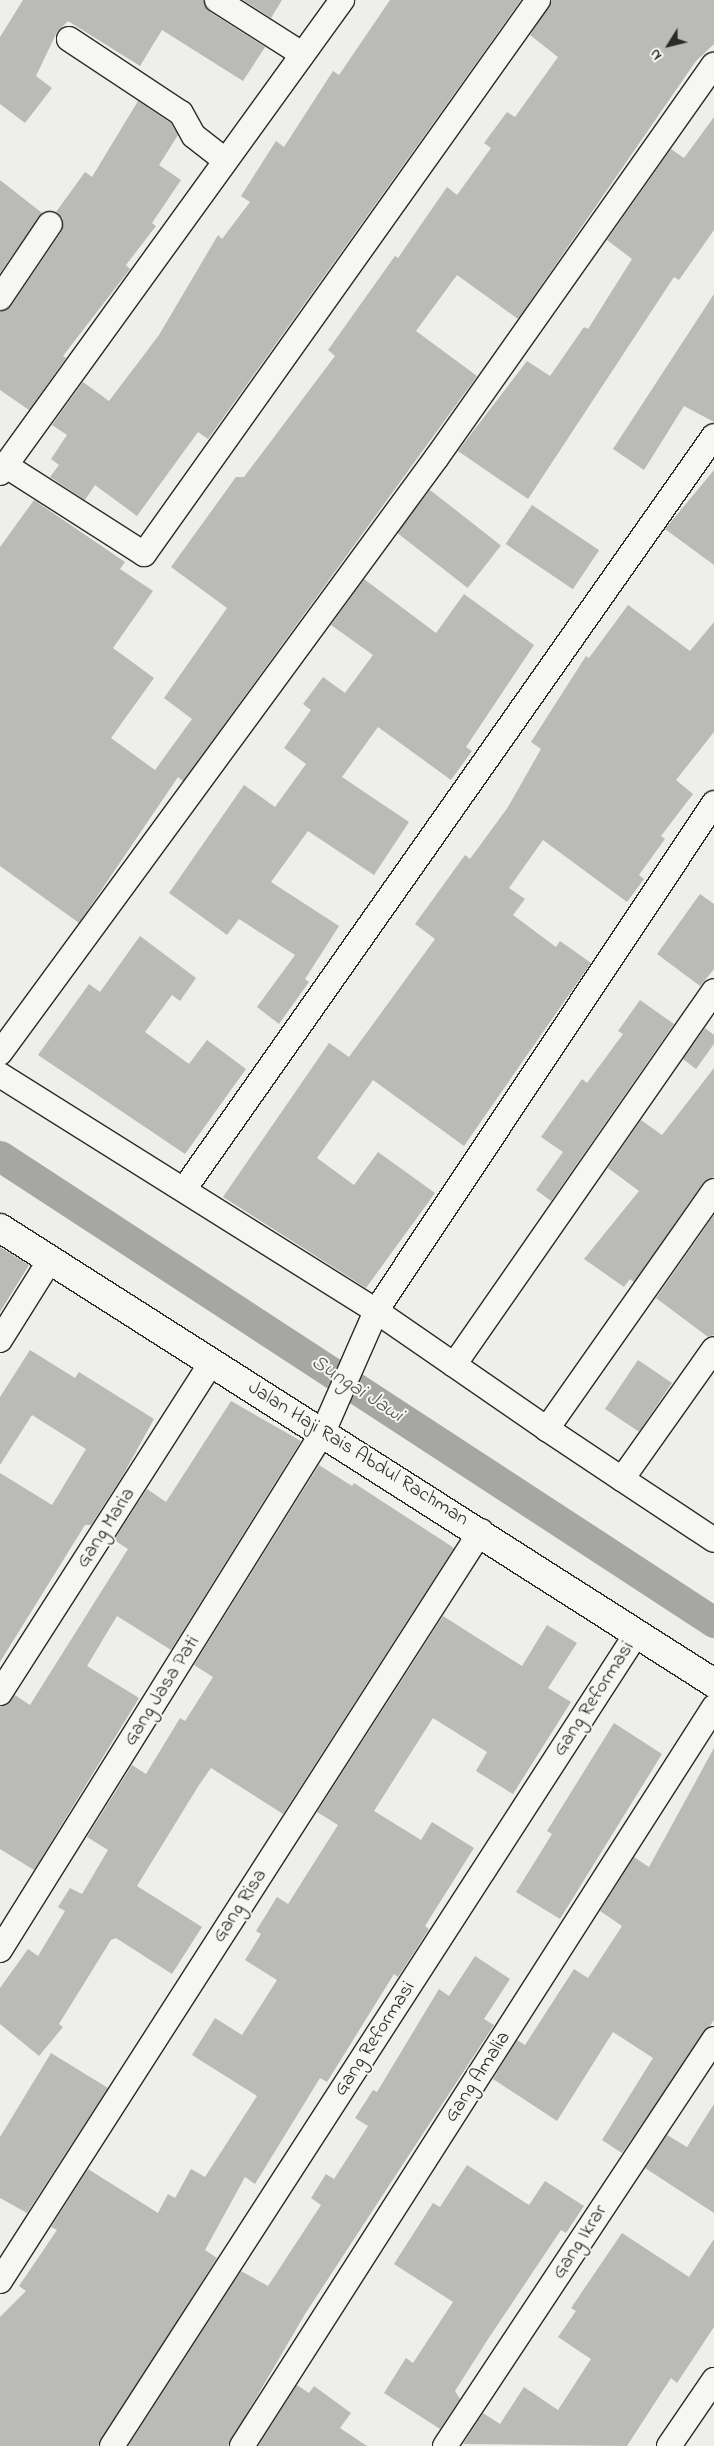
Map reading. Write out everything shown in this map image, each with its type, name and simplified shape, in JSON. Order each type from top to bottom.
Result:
[{"type":"street","points":[[217,0],[302,54]]},
{"type":"street","points":[[342,0],[3,469],[144,554],[538,0]]},
{"type":"street","points":[[69,39],[181,113],[194,136],[225,160]]},
{"type":"street","points":[[0,1054],[437,457],[714,65]]},
{"type":"street","points":[[0,298],[50,224]]},
{"type":"street","points":[[185,1188],[714,436]]},
{"type":"street","name":"Gang Jasa Pati","points":[[0,1950],[323,1432],[334,1401],[371,1319],[714,803]]},
{"type":"street","points":[[454,1365],[714,991]]},
{"type":"street","points":[[0,1075],[185,1188],[371,1319],[454,1365],[714,1540]]},
{"type":"street","points":[[547,1429],[714,1191]]},
{"type":"street","name":"Jalan Haji Rais Abdul Rachman","points":[[0,1228],[481,1531],[714,1683]]},
{"type":"street","points":[[0,1340],[50,1260]]},
{"type":"street","points":[[622,1479],[714,1348]]},
{"type":"street","name":"Gang Maria","points":[[0,1693],[212,1362]]},
{"type":"street","name":"Gang Risa","points":[[0,2281],[481,1531]]},
{"type":"street","name":"Gang Reformasi","points":[[112,2446],[637,1632]]},
{"type":"street","name":"Gang Amalia","points":[[242,2446],[714,1707]]},
{"type":"street","name":"Gang Ikrar","points":[[445,2446],[714,2039]]},
{"type":"street","points":[[669,2446],[714,2380]]},
{"type":"building","points":[[23,0],[203,0],[210,12],[265,47],[243,81],[162,30],[140,66],[68,21],[57,32],[36,76],[52,88],[25,123],[0,104],[0,37]]},
{"type":"building","points":[[243,0],[282,0],[271,18]]},
{"type":"building","points":[[390,0],[521,0],[208,439],[198,432],[137,516],[95,485],[85,500],[50,477],[59,465],[51,459],[67,435],[52,425],[83,382],[109,401],[159,335],[218,235],[222,239],[250,202],[241,196],[276,141],[284,147],[333,71],[339,75]]},
{"type":"building","points":[[552,0],[714,0],[714,44],[696,61],[518,319],[457,275],[416,331],[477,376],[183,781],[178,777],[79,923],[0,866],[0,547],[34,500],[125,562],[120,569],[153,591],[113,648],[154,678],[111,738],[155,770],[192,719],[164,698],[227,608],[171,567],[236,477],[244,477],[335,356],[328,350],[395,256],[398,258],[447,187],[457,195],[491,148],[484,143],[507,112],[515,117],[558,57],[530,35]]},
{"type":"building","points":[[138,101],[171,123],[178,135],[159,165],[181,180],[152,223],[156,226],[126,265],[130,269],[63,356],[66,358],[29,410],[0,390],[0,312],[11,306],[61,232],[63,218],[56,212],[85,172],[92,177]]},
{"type":"building","points":[[714,117],[714,230],[679,280],[674,277],[528,499],[458,451],[527,361],[550,376],[584,327],[588,329],[632,259],[607,240],[671,149],[684,158]]},
{"type":"building","points":[[0,180],[42,213],[0,273]]},
{"type":"building","points":[[714,294],[714,422],[684,406],[644,470],[613,449]]},
{"type":"building","points":[[714,470],[714,565],[665,529]]},
{"type":"building","points":[[430,490],[501,545],[468,588],[397,533]]},
{"type":"building","points":[[532,505],[599,550],[573,589],[506,544]]},
{"type":"building","points":[[364,579],[436,633],[464,594],[534,645],[466,747],[472,751],[451,780],[378,727],[342,777],[409,822],[374,875],[308,831],[271,882],[339,926],[305,979],[309,982],[279,1024],[257,1007],[295,955],[239,919],[227,935],[169,893],[244,785],[275,807],[306,764],[284,748],[311,710],[303,704],[323,677],[345,693],[373,655],[331,625]]},
{"type":"building","points":[[628,605],[690,651],[714,622],[714,732],[676,780],[693,794],[661,836],[665,839],[639,875],[644,879],[627,902],[543,840],[509,888],[525,899],[513,915],[556,947],[560,941],[591,963],[464,1146],[373,1080],[317,1158],[354,1185],[378,1152],[435,1193],[366,1288],[223,1197],[329,1043],[349,1057],[435,939],[415,924],[465,855],[470,859],[508,807],[541,749],[531,742],[586,656],[589,658]]},
{"type":"building","points":[[700,894],[714,904],[714,969],[700,986],[657,954]]},
{"type":"building","points":[[140,936],[196,978],[180,1001],[172,995],[145,1032],[189,1064],[207,1040],[246,1069],[185,1154],[38,1055],[89,984],[100,992]]},
{"type":"building","points":[[640,1000],[674,1024],[551,1201],[536,1190],[563,1152],[541,1137],[582,1079],[587,1083],[623,1034],[618,1031]]},
{"type":"building","points":[[705,1028],[714,1035],[714,1044],[696,1069],[683,1059]]},
{"type":"building","points":[[714,1068],[714,1177],[703,1183],[634,1282],[630,1279],[624,1287],[584,1259],[639,1191],[608,1168],[641,1120],[662,1135]]},
{"type":"building","points":[[714,1215],[714,1335],[708,1337],[656,1298]]},
{"type":"building","points":[[0,1247],[29,1265],[0,1312]]},
{"type":"building","points":[[30,1350],[75,1378],[79,1372],[154,1419],[123,1475],[91,1525],[85,1525],[0,1662],[0,1473],[52,1505],[86,1449],[32,1415],[0,1465],[0,1397]]},
{"type":"building","points":[[638,1360],[672,1383],[639,1432],[605,1409]]},
{"type":"building","points":[[231,1401],[301,1441],[171,1650],[117,1616],[87,1666],[139,1698],[34,1870],[0,1849],[0,1707],[15,1695],[30,1705],[128,1549],[114,1540],[147,1489],[166,1502]]},
{"type":"building","points":[[319,1465],[352,1486],[354,1483],[454,1548],[283,1814],[211,1768],[199,1785],[137,1886],[202,1927],[172,1974],[116,1938],[111,1940],[59,2024],[63,2027],[39,2056],[0,2024],[0,1988],[28,1949],[38,1956],[65,1911],[58,1907],[70,1888],[82,1894],[108,1850],[87,1837],[132,1765],[146,1774],[180,1718],[185,1721],[213,1677],[194,1665]]},
{"type":"building","points":[[443,1616],[522,1666],[547,1625],[577,1643],[548,1688],[571,1702],[513,1794],[476,1771],[487,1752],[433,1718],[374,1811],[421,1840],[432,1822],[474,1848],[425,1926],[429,1929],[398,1977],[394,1974],[327,2082],[320,2078],[255,2184],[245,2177],[205,2250],[217,2258],[98,2446],[0,2446],[0,2317],[26,2291],[19,2286],[57,2230],[51,2227],[88,2169],[158,2213],[168,2194],[175,2198],[191,2169],[205,2177],[257,2096],[192,2055],[215,2018],[242,2035],[277,1980],[245,1960],[261,1934],[256,1931],[277,1897],[288,1904],[338,1825],[317,1812]]},
{"type":"building","points":[[614,1723],[662,1754],[560,1919],[516,1892],[552,1834],[547,1831]]},
{"type":"building","points":[[714,1748],[714,2020],[622,2153],[602,2140],[653,2058],[613,2032],[557,2121],[493,2079],[517,2040],[525,2045],[574,1969],[588,1978],[622,1926],[600,1911],[634,1857],[649,1867]]},
{"type":"building","points":[[475,1956],[510,1979],[484,2019],[494,2025],[305,2314],[228,2446],[128,2446],[241,2271],[268,2286],[321,2205],[311,2198],[326,2174],[334,2179],[368,2126],[355,2118],[373,2090],[377,2092],[439,1989],[449,1996]]},
{"type":"building","points":[[51,2053],[108,2088],[27,2213],[0,2198],[0,2137]]},
{"type":"building","points":[[714,2104],[714,2213],[645,2168],[667,2135],[687,2147]]},
{"type":"building","points":[[467,2165],[529,2205],[545,2181],[584,2206],[566,2233],[561,2230],[490,2336],[455,2391],[460,2399],[440,2429],[384,2393],[406,2358],[413,2363],[453,2302],[394,2264],[433,2203],[440,2207]]},
{"type":"building","points":[[622,2233],[689,2277],[714,2239],[714,2327],[677,2383],[671,2378],[627,2446],[463,2444],[483,2413],[500,2424],[524,2387],[558,2410],[591,2359],[558,2337],[576,2311],[571,2308]]},
{"type":"building","points":[[297,2385],[309,2393],[314,2386],[351,2413],[340,2428],[367,2446],[258,2446]]},
{"type":"waterway","name":"Sungai Jawi","points":[[0,1156],[714,1622]]}]
